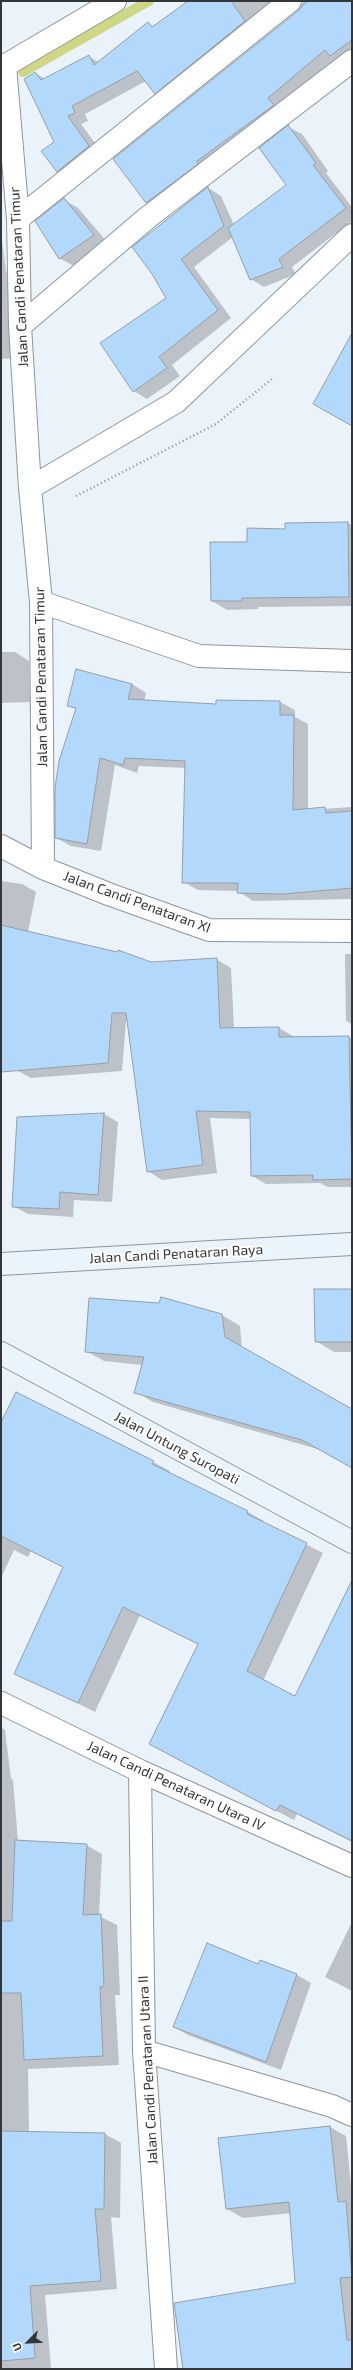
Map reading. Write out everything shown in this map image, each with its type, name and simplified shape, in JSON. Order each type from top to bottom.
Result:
[{"type":"main road","name":"Jalan Candi Penataran Raya","points":[[1,1264],[352,1244]]},
{"type":"main road","name":"Jalan Untung Suropati","points":[[1,1353],[352,1542]]},
{"type":"street","name":"Jalan Candi Penataran Timur","points":[[44,868],[41,602],[30,488],[20,326],[18,219],[3,67],[115,1]]},
{"type":"street","points":[[18,219],[290,1]]},
{"type":"street","points":[[20,326],[147,218],[352,61]]},
{"type":"street","points":[[30,488],[176,402],[352,235]]},
{"type":"street","points":[[41,602],[199,656],[352,661]]},
{"type":"street","name":"Jalan Candi Penataran XI","points":[[1,846],[44,868],[111,895],[209,930],[352,931]]},
{"type":"street","name":"Jalan Candi Penataran Utara IV","points":[[1,1703],[140,1771],[352,1866]]},
{"type":"street","name":"Jalan Candi Penataran Utara II","points":[[140,1771],[144,2051],[166,2369]]},
{"type":"street","points":[[144,2051],[332,2106],[352,2116]]},
{"type":"path","points":[[76,497],[216,424],[272,379]]},
{"type":"building","points":[[188,1],[231,1],[245,21],[155,94],[137,71],[72,106],[75,113],[68,116],[89,146],[57,172],[41,151],[54,142],[24,79],[35,72],[41,80],[89,55],[94,65],[148,22],[152,27]]},
{"type":"building","points":[[307,1],[352,1],[352,40],[330,56],[325,50],[268,98],[274,105],[197,161],[198,164],[146,203],[113,159],[298,11]]},
{"type":"building","points":[[288,125],[316,163],[313,165],[346,208],[279,259],[283,267],[250,280],[228,228],[286,185],[259,148]]},
{"type":"building","points":[[208,187],[224,226],[181,259],[218,310],[159,357],[167,368],[133,392],[100,343],[166,298],[152,274],[132,247]]},
{"type":"building","points":[[64,198],[94,235],[59,259],[35,221]]},
{"type":"building","points":[[352,333],[352,426],[313,404]]},
{"type":"building","points":[[348,522],[349,597],[242,598],[242,601],[211,601],[210,542],[247,542],[247,528],[285,529],[285,523]]},
{"type":"building","points":[[76,669],[132,684],[128,699],[216,704],[216,700],[280,701],[280,715],[294,715],[293,810],[325,807],[326,813],[352,811],[352,888],[283,894],[237,893],[238,883],[182,883],[185,761],[125,758],[123,765],[100,758],[87,844],[55,838],[55,788],[59,761],[76,708],[67,706]]},
{"type":"building","points":[[1,925],[117,952],[118,950],[151,962],[217,958],[220,1028],[279,1027],[279,1037],[349,1036],[352,1179],[313,1180],[313,1175],[251,1176],[250,1112],[196,1111],[203,1165],[147,1172],[126,1013],[112,1013],[108,1063],[1,1072]]},
{"type":"building","points":[[104,1113],[98,1195],[60,1192],[59,1209],[12,1207],[17,1117]]},
{"type":"building","points":[[314,1289],[352,1289],[352,1342],[315,1342]]},
{"type":"building","points":[[161,1297],[222,1314],[225,1337],[352,1409],[352,1468],[302,1440],[134,1393],[144,1357],[85,1352],[89,1298],[159,1303]]},
{"type":"building","points":[[16,1392],[154,1461],[152,1464],[248,1511],[247,1514],[307,1543],[247,1671],[295,1696],[352,1580],[352,1841],[280,1805],[276,1811],[149,1744],[198,1644],[123,1607],[78,1703],[14,1674],[63,1567],[1,1536],[1,1422]]},
{"type":"building","points":[[15,1840],[87,1844],[83,1915],[101,1914],[104,1986],[100,1987],[103,2056],[24,2060],[21,1993],[1,1993],[1,1921],[12,1921]]},
{"type":"building","points":[[207,1943],[258,1964],[260,1960],[297,1974],[266,2062],[173,2027]]},
{"type":"building","points":[[330,2126],[338,2202],[346,2201],[352,2277],[340,2278],[347,2340],[352,2340],[352,2369],[183,2369],[174,2303],[295,2283],[289,2202],[226,2209],[218,2138]]},
{"type":"building","points":[[1,2131],[105,2133],[104,2209],[95,2209],[101,2281],[30,2286],[35,2358],[1,2361]]},
{"type":"waterway","points":[[23,72],[149,1]]}]
